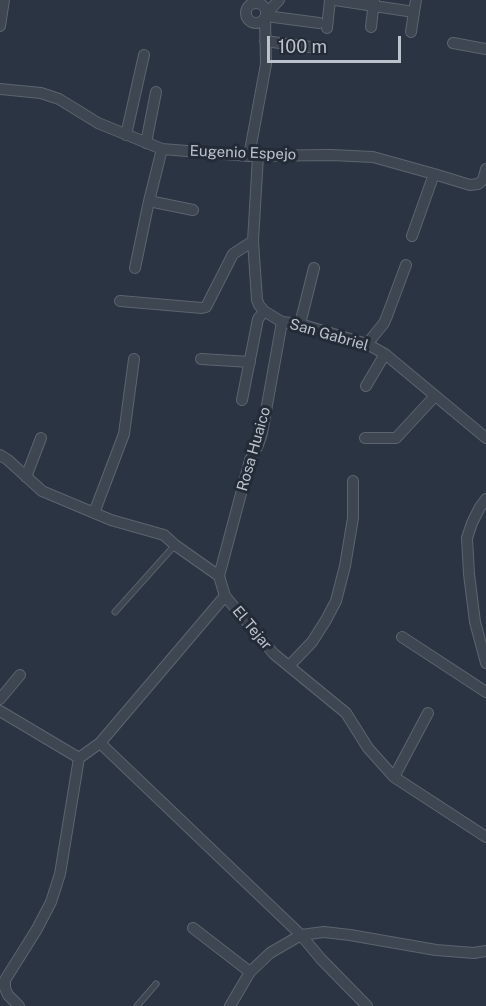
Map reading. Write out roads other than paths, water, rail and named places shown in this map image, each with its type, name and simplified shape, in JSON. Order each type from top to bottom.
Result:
[{"type":"street","points":[[0,26],[3,0]]},
{"type":"street","points":[[253,23],[260,22],[279,0]]},
{"type":"street","points":[[266,16],[323,26],[333,0],[373,3],[414,12]]},
{"type":"street","points":[[411,32],[416,0]]},
{"type":"street","points":[[242,400],[258,319],[264,311],[257,300],[253,241],[254,156],[266,64],[266,16],[263,5],[254,2],[245,13],[265,45]]},
{"type":"street","points":[[371,27],[373,3]]},
{"type":"street","points":[[453,43],[486,49]]},
{"type":"street","points":[[265,45],[318,48]]},
{"type":"street","points":[[126,135],[144,55]]},
{"type":"street","name":"Eugenio Espejo","points":[[0,89],[41,93],[58,99],[98,123],[162,149],[254,156],[373,157],[470,185],[478,184],[483,180],[486,169]]},
{"type":"street","points":[[146,143],[156,92]]},
{"type":"street","points":[[135,268],[162,149]]},
{"type":"street","points":[[412,236],[434,174]]},
{"type":"street","points":[[149,201],[193,210]]},
{"type":"street","points":[[120,301],[206,307],[233,254],[253,241]]},
{"type":"street","points":[[367,344],[384,323],[406,265]]},
{"type":"street","points":[[300,324],[314,268]]},
{"type":"street","name":"San Gabriel","points":[[264,311],[282,322],[300,324],[367,344],[385,354],[486,438]]},
{"type":"street","name":"Rosa Huaico","points":[[219,576],[250,460],[262,433],[282,322]]},
{"type":"street","points":[[366,386],[385,354]]},
{"type":"street","points":[[94,513],[124,434],[134,359]]},
{"type":"street","points":[[201,359],[250,362]]},
{"type":"street","points":[[365,438],[396,438],[435,396]]},
{"type":"street","points":[[26,477],[40,438]]},
{"type":"street","points":[[0,456],[8,460],[42,491],[111,520],[164,535],[219,576]]},
{"type":"street","points":[[289,666],[312,642],[336,601],[353,518],[353,481]]},
{"type":"street","points":[[486,498],[472,523],[467,538],[469,574],[486,663]]},
{"type":"street","name":"El Tejar","points":[[219,576],[225,596],[274,654],[346,712],[368,748],[394,777],[486,837]]},
{"type":"street","points":[[19,1006],[8,995],[5,980],[51,902],[60,874],[79,758],[100,743],[225,596]]},
{"type":"street","points":[[402,637],[486,693]]},
{"type":"street","points":[[0,699],[20,675]]},
{"type":"street","points":[[394,777],[428,713]]},
{"type":"street","points":[[1,715],[79,758]]},
{"type":"street","points":[[100,743],[304,940],[367,1006]]},
{"type":"street","points":[[193,928],[250,972]]},
{"type":"street","points":[[230,1006],[250,972],[270,952],[324,932],[436,950],[486,951]]},
{"type":"lane","points":[[115,612],[175,545]]},
{"type":"lane","points":[[137,1006],[156,984]]}]
